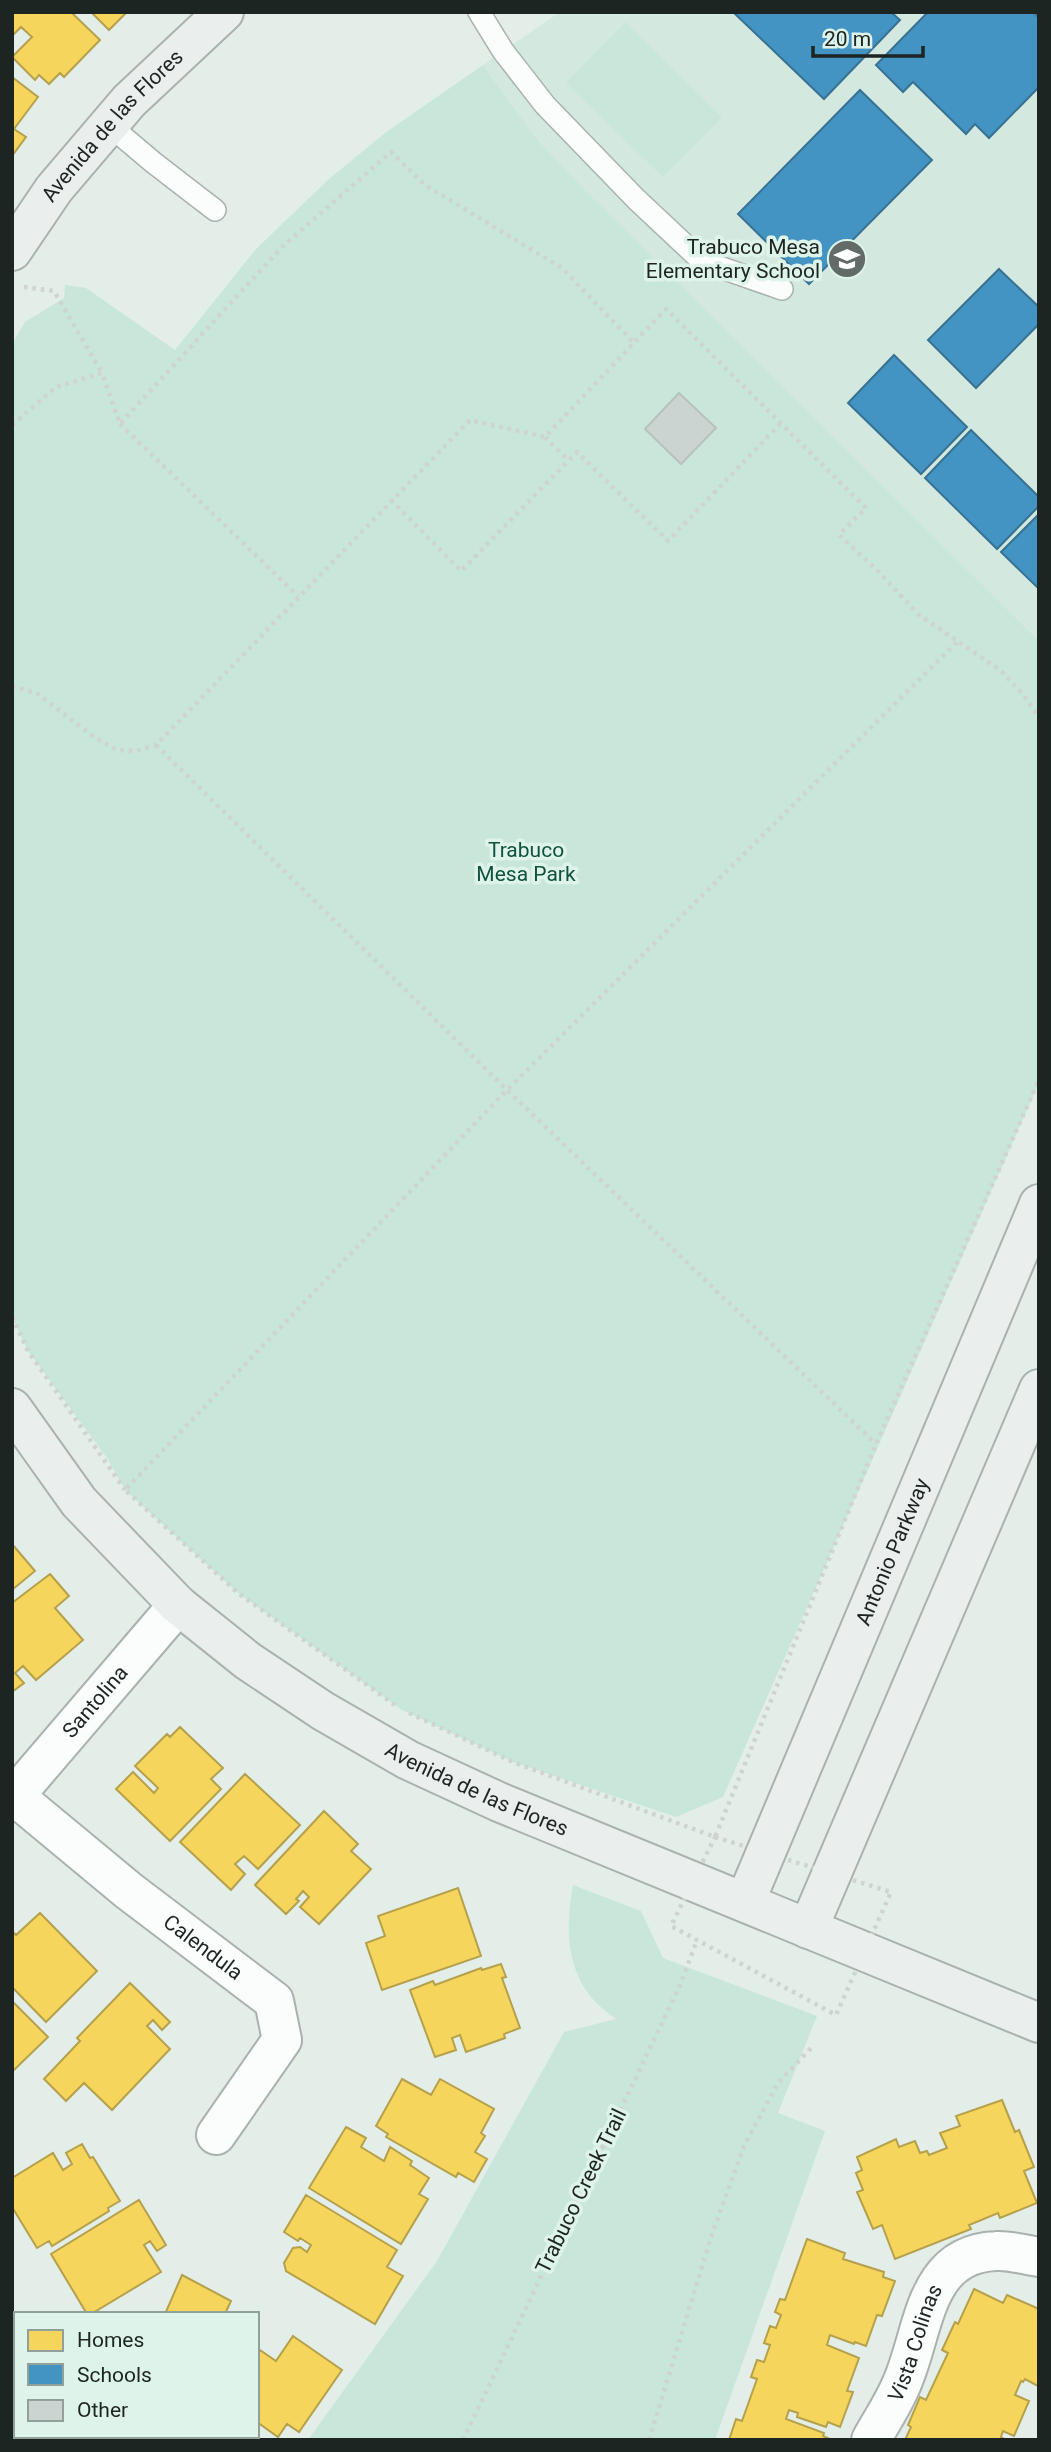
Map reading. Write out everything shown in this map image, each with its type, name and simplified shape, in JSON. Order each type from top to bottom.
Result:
[{"type":"main road","name":"Avenida de las Flores","points":[[12,251],[54,189],[129,101],[224,12]]},
{"type":"main road","name":"Antonio Parkway","points":[[746,1902],[1039,1204]]},
{"type":"main road","points":[[808,1929],[1039,1390]]},
{"type":"main road","name":"Avenida de las Flores","points":[[12,1408],[79,1502],[178,1605],[259,1668],[323,1711],[408,1760],[512,1807],[1039,2023]]},
{"type":"street","name":"Santolina","points":[[13,1796],[178,1605]]},
{"type":"street","name":"Calendula","points":[[13,1796],[129,1891],[274,2001],[282,2040],[216,2136]]},
{"type":"street","name":"Vista Colinas","points":[[871,2440],[904,2380],[932,2295],[945,2271],[969,2255],[998,2250],[1039,2257]]},
{"type":"lane","points":[[479,12],[503,51],[545,105],[627,190],[702,261],[782,289]]},
{"type":"lane","points":[[109,125],[215,210]]},
{"type":"path","points":[[120,424],[283,246],[391,152],[425,185],[562,268],[634,343]]},
{"type":"path","points":[[12,285],[54,291],[102,373],[120,424],[298,596]]},
{"type":"path","points":[[545,437],[666,309],[866,508],[839,536],[876,569],[919,615],[1000,670],[1039,717]]},
{"type":"path","points":[[12,425],[55,387],[102,373]]},
{"type":"path","points":[[12,686],[38,694],[94,737],[117,750],[136,751],[156,745],[470,420],[545,437],[569,461]]},
{"type":"path","points":[[391,500],[461,570],[577,452],[668,541],[780,424]]},
{"type":"path","points":[[125,1490],[507,1090],[957,642]]},
{"type":"path","points":[[156,745],[507,1090],[876,1444]]},
{"type":"path","points":[[12,1317],[28,1351],[125,1490],[237,1593],[402,1710],[513,1762],[715,1837],[876,1444],[1039,1080]]},
{"type":"path","points":[[671,1926],[836,2015]]},
{"type":"path","name":"Trabuco Creek Trail","points":[[463,2440],[675,1995],[697,1940]]},
{"type":"path","points":[[649,2440],[712,2234],[744,2146],[778,2083],[813,2046]]},
{"type":"shaded area","name":"Trabuco Mesa Elementary School","points":[[560,12],[1039,12],[1039,641],[582,187],[535,137],[483,65]]},
{"type":"green space","points":[[625,22],[722,117],[663,177],[566,83]]},
{"type":"green space","name":"Trabuco Mesa Park","points":[[483,65],[535,137],[582,187],[1039,641],[1039,1083],[723,1797],[676,1817],[513,1762],[402,1710],[238,1593],[125,1490],[107,1458],[28,1351],[12,1317],[12,344],[25,322],[64,298],[65,285],[86,288],[175,350],[256,249],[329,179],[385,133]]},
{"type":"green space","points":[[573,1885],[641,1911],[663,1958],[817,2016],[778,2113],[825,2131],[715,2440],[308,2440],[437,2261],[564,2032],[616,2019],[591,1997],[576,1971],[569,1929]]},
{"type":"building: Homes","points":[[12,12],[71,12],[100,40],[64,77],[60,73],[49,84],[39,75],[35,80],[12,57],[32,37],[21,27],[12,36]]},
{"type":"building: Homes","points":[[91,12],[127,12],[109,30]]},
{"type":"building: Homes","points":[[12,77],[38,97],[14,129],[26,137],[12,156]]},
{"type":"building: Homes","points":[[12,1544],[35,1571],[12,1590]]},
{"type":"building: Homes","points":[[50,1574],[69,1596],[55,1608],[83,1640],[36,1680],[23,1666],[15,1673],[24,1683],[12,1692],[12,1603]]},
{"type":"building: Homes","points":[[180,1727],[223,1768],[211,1779],[221,1789],[170,1841],[116,1789],[133,1772],[154,1793],[158,1788],[135,1766],[167,1734],[170,1737]]},
{"type":"building: Homes","points":[[245,1774],[300,1825],[258,1869],[244,1856],[235,1864],[245,1874],[231,1890],[180,1842]]},
{"type":"building: Homes","points":[[324,1811],[358,1844],[351,1851],[371,1869],[319,1924],[300,1907],[309,1897],[303,1891],[296,1899],[299,1901],[286,1914],[255,1885]]},
{"type":"building: Homes","points":[[458,1888],[481,1956],[382,1990],[366,1943],[385,1936],[378,1916]]},
{"type":"building: Homes","points":[[40,1913],[97,1971],[46,2022],[12,1987],[12,1931],[16,1935]]},
{"type":"building: Homes","points":[[501,1964],[506,1977],[502,1978],[520,2028],[504,2034],[505,2038],[466,2052],[460,2035],[452,2038],[456,2050],[435,2057],[410,1990],[433,1981],[435,1985],[481,1968],[482,1970]]},
{"type":"building: Homes","points":[[130,1983],[170,2022],[162,2030],[153,2020],[147,2026],[170,2049],[112,2110],[84,2083],[66,2101],[44,2079],[80,2041],[77,2038]]},
{"type":"building: Homes","points":[[12,2001],[48,2037],[12,2072]]},
{"type":"building: Homes","points":[[402,2079],[431,2095],[440,2079],[494,2109],[481,2133],[485,2136],[475,2152],[487,2159],[474,2182],[458,2173],[456,2177],[386,2137],[388,2134],[376,2126]]},
{"type":"building: Homes","points":[[1002,2100],[1015,2132],[1019,2130],[1034,2167],[1024,2171],[1037,2203],[1000,2218],[998,2213],[969,2225],[971,2229],[895,2259],[882,2225],[873,2229],[857,2192],[863,2190],[856,2173],[862,2170],[857,2157],[896,2139],[899,2147],[915,2141],[920,2153],[927,2151],[929,2155],[947,2148],[940,2133],[960,2126],[956,2116]]},
{"type":"building: Homes","points":[[346,2127],[366,2138],[361,2147],[384,2161],[390,2147],[412,2161],[410,2165],[429,2178],[419,2194],[428,2199],[401,2244],[309,2188]]},
{"type":"building: Homes","points":[[82,2144],[120,2201],[108,2208],[109,2211],[52,2246],[49,2241],[37,2248],[12,2207],[12,2178],[53,2153],[63,2170],[72,2164],[66,2153]]},
{"type":"building: Homes","points":[[306,2195],[397,2250],[387,2267],[403,2276],[375,2324],[286,2271],[284,2263],[293,2248],[300,2247],[307,2252],[311,2245],[284,2232]]},
{"type":"building: Homes","points":[[139,2200],[166,2245],[157,2251],[150,2241],[144,2245],[161,2272],[94,2312],[86,2312],[51,2254]]},
{"type":"building: Homes","points":[[807,2239],[845,2253],[843,2259],[884,2272],[883,2277],[895,2281],[882,2316],[877,2315],[866,2346],[830,2335],[827,2345],[859,2358],[847,2391],[853,2392],[840,2427],[828,2422],[826,2427],[797,2417],[798,2413],[789,2410],[786,2419],[824,2433],[823,2436],[832,2440],[729,2440],[736,2419],[742,2421],[757,2379],[751,2377],[757,2360],[764,2362],[770,2345],[764,2343],[770,2326],[776,2328],[781,2315],[775,2312],[780,2299],[785,2300]]},
{"type":"building: Homes","points":[[182,2275],[231,2301],[226,2312],[166,2312]]},
{"type":"building: Homes","points":[[974,2289],[1003,2303],[1007,2295],[1039,2309],[1038,2386],[1025,2379],[1021,2381],[1015,2395],[1029,2401],[1014,2436],[1003,2431],[1001,2437],[1006,2440],[905,2440],[911,2427],[908,2425],[920,2397],[926,2400],[948,2353],[942,2350]]},
{"type":"building: Homes","points":[[12,2317],[14,2392],[12,2392]]},
{"type":"building: Homes","points":[[293,2336],[342,2370],[299,2432],[287,2424],[278,2437],[259,2423],[259,2351],[276,2361]]},
{"type":"building: Homes","points":[[12,2406],[14,2438],[106,2439],[12,2440]]},
{"type":"building: Schools","points":[[733,12],[891,12],[900,20],[824,99]]},
{"type":"building: Schools","points":[[928,12],[1033,12],[1039,18],[1039,87],[989,138],[975,124],[966,134],[913,82],[903,92],[876,65]]},
{"type":"building: Schools","points":[[860,90],[932,160],[809,284],[738,214]]},
{"type":"building: Schools","points":[[999,269],[1039,307],[1039,324],[976,388],[928,340]]},
{"type":"building: Schools","points":[[894,355],[967,427],[921,474],[848,403]]},
{"type":"building: Schools","points":[[971,430],[1039,497],[1039,506],[997,549],[925,478]]},
{"type":"building: Schools","points":[[1039,514],[1039,589],[1001,552]]},
{"type":"building: Other","points":[[679,393],[716,428],[681,464],[645,429]]},
{"type":"place","name":"Trabuco Mesa Elementary School","points":[[847,259]]}]
